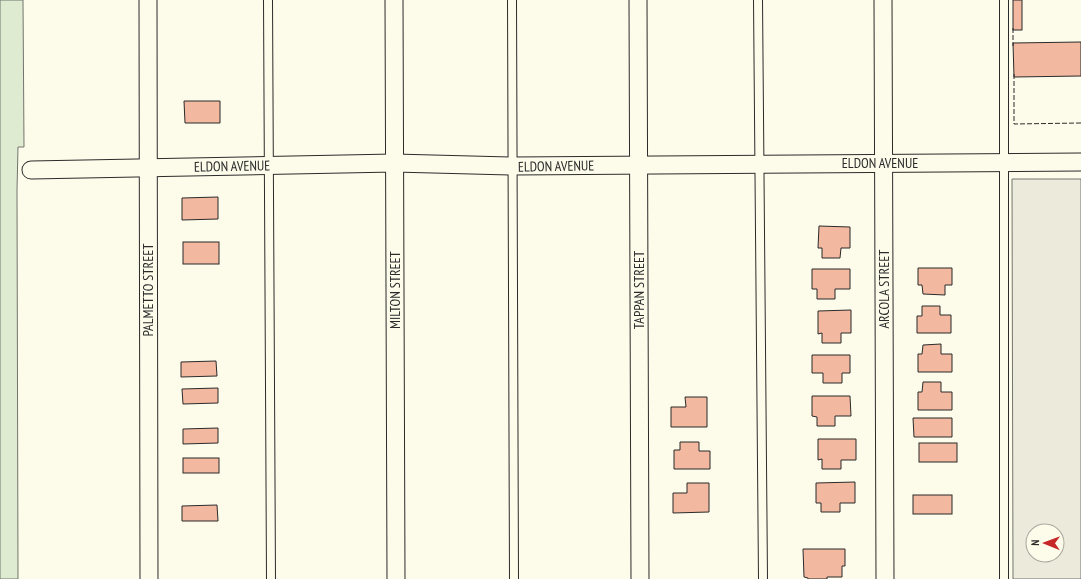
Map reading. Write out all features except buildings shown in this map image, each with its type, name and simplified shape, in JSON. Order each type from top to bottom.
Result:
[{"type":"street","name":"PALMETTO STREET","points":[[148,0],[149,579]]},
{"type":"street","name":"MILTON STREET","points":[[394,0],[396,579]]},
{"type":"street","name":"TAPPAN STREET","points":[[638,0],[640,579]]},
{"type":"street","name":"ARCOLA STREET","points":[[883,0],[885,579]]},
{"type":"street","name":"ELDON AVENUE","points":[[31,170],[394,163],[513,166],[1081,162]]},
{"type":"lane","points":[[268,0],[271,579]]},
{"type":"lane","points":[[512,0],[514,579]]},
{"type":"lane","points":[[758,0],[763,579]]},
{"type":"lane","points":[[1004,0],[1004,579]]},
{"type":"green space","points":[[0,0],[23,0],[24,147],[18,147],[17,190],[18,579],[0,579]]},
{"type":"shaded area","points":[[1012,179],[1081,179],[1081,579],[1013,579]]},
{"type":"fence","points":[[1013,28],[1013,46]]},
{"type":"fence","points":[[1014,74],[1014,124],[1081,123]]}]
